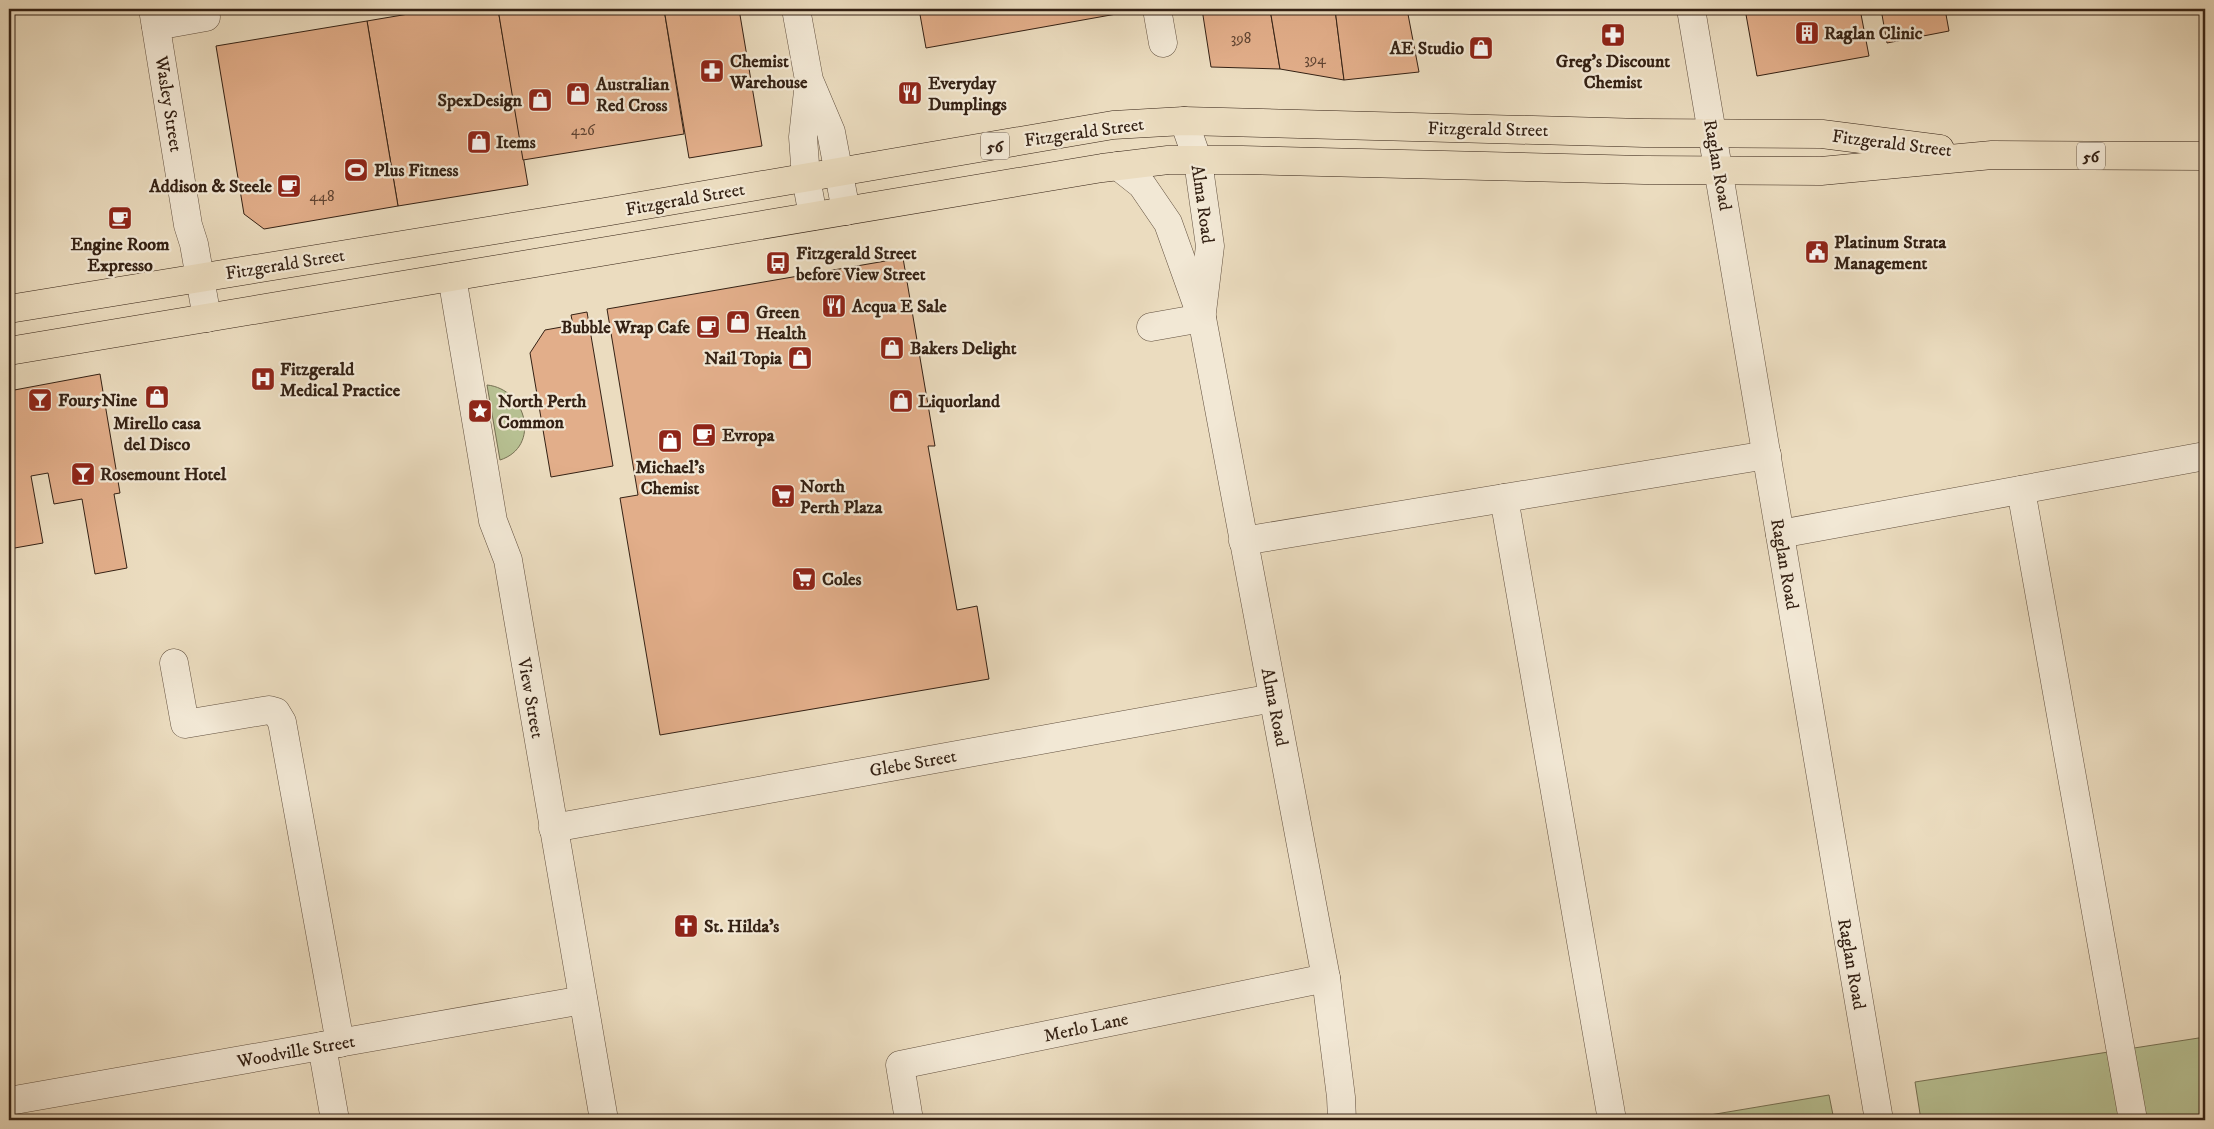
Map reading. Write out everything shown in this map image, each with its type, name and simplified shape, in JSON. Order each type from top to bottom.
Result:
[{"type":"main road","name":"Fitzgerald Street","points":[[9,309],[806,178],[1113,125],[1184,121],[1712,134],[1822,134],[1992,156]]},
{"type":"main road","name":"Fitzgerald Street","points":[[9,351],[813,216],[1118,166],[1168,160],[1821,171],[1992,156],[2205,156]]},
{"type":"street","points":[[796,9],[809,80],[831,132],[846,211]]},
{"type":"street","points":[[1158,9],[1163,43]]},
{"type":"street","name":"Raglan Road","points":[[1691,9],[1879,1120]]},
{"type":"street","points":[[154,17],[206,17]]},
{"type":"street","name":"Wasley Street","points":[[154,17],[188,225],[207,318]]},
{"type":"street","points":[[809,80],[803,137],[806,178],[813,216]]},
{"type":"street","name":"Alma Road","points":[[1184,121],[1198,161],[1210,246],[1202,318]]},
{"type":"street","name":"Alma Road","points":[[1118,166],[1142,185],[1168,223],[1202,318],[1326,978],[1346,1113]]},
{"type":"street","name":"View Street","points":[[452,277],[493,521],[508,560],[604,1120]]},
{"type":"street","points":[[1150,327],[1202,318]]},
{"type":"street","points":[[1243,541],[1767,455]]},
{"type":"street","points":[[1780,534],[2205,456]]},
{"type":"street","points":[[2022,490],[2133,1120]]},
{"type":"street","points":[[1504,498],[1612,1120]]},
{"type":"street","points":[[174,663],[185,724],[269,710],[276,712],[282,722],[331,1044],[336,1120]]},
{"type":"street","name":"Glebe Street","points":[[553,828],[1273,698]]},
{"type":"street","name":"Merlo Lane","points":[[909,1120],[900,1065],[1326,978]]},
{"type":"street","name":"Woodville Street","points":[[9,1101],[583,1000]]},
{"type":"green space","points":[[487,385],[501,389],[512,397],[520,407],[524,419],[524,432],[521,443],[513,453],[500,460]]},
{"type":"green space","points":[[2205,1037],[2205,1120],[1921,1120],[1915,1082]]},
{"type":"green space","points":[[1829,1095],[1834,1120],[1680,1120]]},
{"type":"building","points":[[438,9],[498,9],[528,185],[398,206],[367,21]]},
{"type":"building","points":[[498,9],[664,9],[684,134],[523,160]]},
{"type":"building","name":"Chemist Warehouse","points":[[664,9],[739,9],[762,146],[689,158]]},
{"type":"building","points":[[919,9],[1122,9],[1122,13],[926,48]]},
{"type":"building","points":[[1202,9],[1270,9],[1280,69],[1211,67]]},
{"type":"building","points":[[1270,9],[1335,9],[1344,80],[1280,69]]},
{"type":"building","points":[[1335,9],[1407,9],[1419,72],[1344,80]]},
{"type":"building","name":"Raglan Clinic","points":[[1745,9],[1860,9],[1869,56],[1757,76]]},
{"type":"building","points":[[1881,9],[1945,9],[1949,31],[1887,43]]},
{"type":"building","points":[[367,21],[398,206],[264,229],[244,214],[216,46]]},
{"type":"building","name":"North Perth Plaza","points":[[903,258],[935,446],[928,446],[957,610],[977,606],[989,679],[660,735],[620,498],[638,495],[607,309]]},
{"type":"building","points":[[587,312],[613,466],[551,477],[530,353],[545,330],[573,325],[571,315]]},
{"type":"building","name":"Rosemount Hotel","points":[[100,374],[120,493],[114,494],[127,568],[95,574],[82,499],[54,504],[48,473],[31,476],[43,543],[9,549],[9,391]]},
{"type":"place","name":"Raglan Clinic","points":[[1807,33]]},
{"type":"place","name":"Greg's Discount Chemist","points":[[1613,35]]},
{"type":"place","name":"AE Studio","points":[[1481,48]]},
{"type":"place","name":"Chemist Warehouse","points":[[712,71]]},
{"type":"place","name":"Everyday Dumplings","points":[[910,93]]},
{"type":"place","name":"Australian Red Cross","points":[[578,94]]},
{"type":"place","name":"SpexDesign","points":[[540,100]]},
{"type":"place","name":"Items","points":[[479,142]]},
{"type":"place","name":"Plus Fitness","points":[[356,170]]},
{"type":"place","name":"Addison & Steele","points":[[289,186]]},
{"type":"place","name":"Engine Room Expresso","points":[[120,218]]},
{"type":"place","name":"Platinum Strata Management","points":[[1817,252]]},
{"type":"place","name":"Fitzgerald Street before View Street","points":[[778,263]]},
{"type":"place","name":"Acqua E Sale","points":[[834,306]]},
{"type":"place","name":"Green Health","points":[[738,322]]},
{"type":"place","name":"Bubble Wrap Cafe","points":[[708,327]]},
{"type":"place","name":"Bakers Delight","points":[[892,348]]},
{"type":"place","name":"Nail Topia","points":[[800,358]]},
{"type":"place","name":"Fitzgerald Medical Practice","points":[[263,379]]},
{"type":"place","name":"Mirello casa del Disco","points":[[157,397]]},
{"type":"place","name":"Four5Nine","points":[[40,400]]},
{"type":"place","name":"Liquorland","points":[[901,401]]},
{"type":"place","name":"North Perth Common","points":[[480,411]]},
{"type":"place","name":"Evropa","points":[[704,435]]},
{"type":"place","name":"Michael's Chemist","points":[[670,441]]},
{"type":"place","name":"Rosemount Hotel","points":[[83,474]]},
{"type":"place","name":"North Perth Plaza","points":[[783,496]]},
{"type":"place","name":"Coles","points":[[804,579]]},
{"type":"place","name":"St. Hilda's","points":[[686,926]]}]
